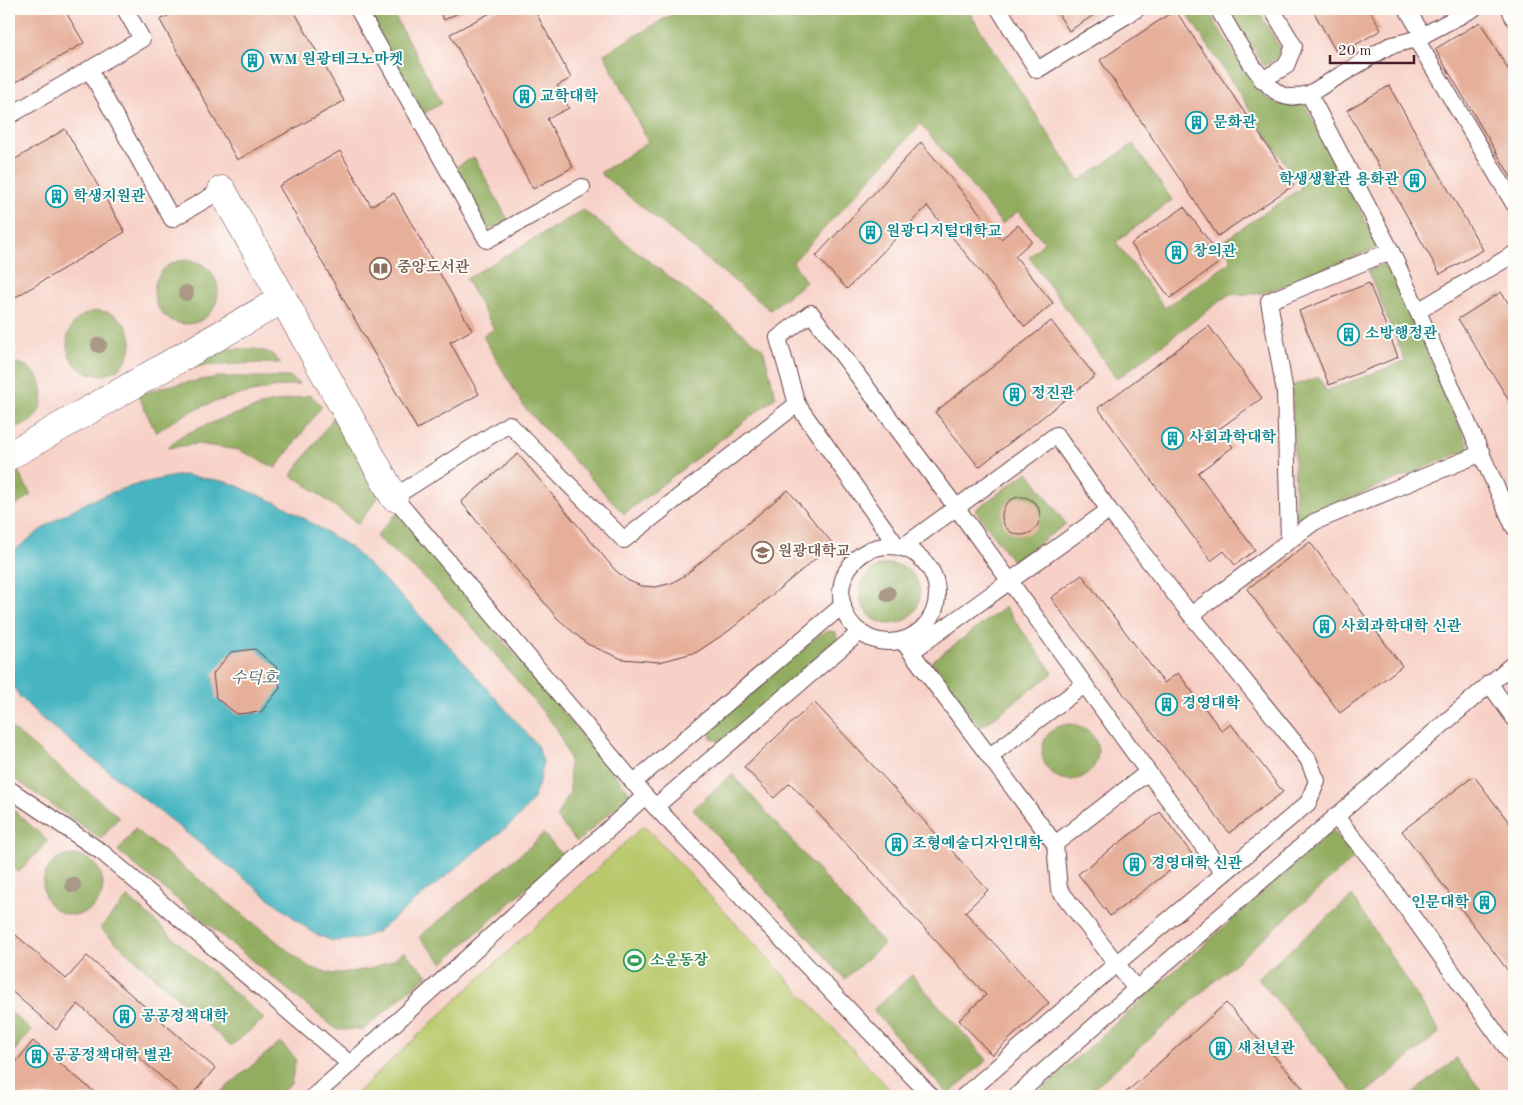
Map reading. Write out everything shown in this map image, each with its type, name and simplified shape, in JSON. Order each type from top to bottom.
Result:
[{"type":"street","points":[[222,190],[394,497]]},
{"type":"street","points":[[9,456],[283,299]]},
{"type":"lane","points":[[9,116],[142,39],[126,9]]},
{"type":"lane","points":[[358,9],[486,240],[582,187]]},
{"type":"lane","points":[[999,9],[1037,70],[1136,9]]},
{"type":"lane","points":[[1218,9],[1262,80],[1274,91],[1289,97],[1309,94],[1389,46],[1419,38],[1473,9]]},
{"type":"lane","points":[[1262,80],[1286,66],[1294,46],[1272,9]]},
{"type":"lane","points":[[1407,9],[1419,38],[1514,204]]},
{"type":"lane","points":[[1510,9],[1514,18]]},
{"type":"lane","points":[[89,69],[172,218],[222,190]]},
{"type":"lane","points":[[1309,94],[1391,251],[1514,527]]},
{"type":"lane","points":[[1289,541],[1285,392],[1269,301],[1391,251]]},
{"type":"lane","points":[[1418,311],[1514,254]]},
{"type":"lane","points":[[899,547],[798,404],[778,338],[811,313],[956,507],[1223,873]]},
{"type":"lane","points":[[798,404],[624,540],[509,424],[394,497],[633,783],[931,1096]]},
{"type":"lane","points":[[899,547],[1056,434],[1109,510],[1308,759],[1316,781],[1308,804],[1223,873],[964,1096]]},
{"type":"lane","points":[[1191,615],[1314,522],[1482,453]]},
{"type":"lane","points":[[906,646],[1009,581],[1109,510]]},
{"type":"lane","points":[[906,646],[928,621],[936,606],[937,590],[933,574],[923,560],[911,551],[899,547],[882,546],[867,550],[855,559],[846,571],[841,585],[846,615],[856,628],[869,638],[906,646],[1055,844],[1060,888],[1136,990]]},
{"type":"lane","points":[[633,783],[843,605]]},
{"type":"lane","points":[[314,1096],[650,801],[860,632]]},
{"type":"lane","points":[[1016,1096],[1335,816],[1514,663]]},
{"type":"lane","points":[[1489,683],[1514,718]]},
{"type":"lane","points":[[990,756],[1084,685]]},
{"type":"lane","points":[[1055,844],[1148,772]]},
{"type":"lane","points":[[9,789],[103,853],[350,1064]]},
{"type":"lane","points":[[1335,816],[1371,859],[1514,1058]]},
{"type":"shaded area","name":"원광대학교","points":[[9,9],[1514,9],[1514,1096],[9,1096]]},
{"type":"green space","points":[[367,9],[391,9],[442,103],[423,114]]},
{"type":"green space","points":[[681,9],[967,9],[1079,181],[1133,144],[1172,200],[1116,242],[1165,308],[1232,261],[1222,242],[1301,188],[1184,9],[1207,9],[1246,72],[1269,100],[1282,104],[1303,101],[1379,247],[1265,293],[1228,295],[1117,379],[1029,257],[1044,242],[1018,211],[1002,224],[921,124],[793,262],[806,282],[770,310],[600,173],[648,142],[604,54]]},
{"type":"green space","points":[[1229,9],[1257,9],[1280,48],[1277,58],[1264,66]]},
{"type":"green space","points":[[474,157],[508,220],[489,230],[454,168]]},
{"type":"green space","points":[[583,210],[763,349],[776,397],[624,514],[524,407],[483,336],[494,329],[466,279]]},
{"type":"green space","points":[[186,260],[198,262],[209,269],[216,280],[218,292],[216,304],[209,315],[198,322],[186,324],[174,322],[163,315],[156,304],[154,292],[156,280],[163,269],[174,262]]},
{"type":"green space","points":[[1387,262],[1470,449],[1312,514],[1296,527],[1292,386],[1319,377],[1326,391],[1405,361],[1368,271]]},
{"type":"green space","points":[[99,311],[111,313],[122,320],[129,331],[131,343],[129,355],[122,366],[111,373],[99,375],[87,373],[76,366],[69,355],[67,343],[69,331],[76,320],[87,313]]},
{"type":"green space","points":[[219,348],[255,349],[271,353],[281,363],[186,367]]},
{"type":"green space","points":[[9,363],[24,365],[34,372],[40,382],[43,395],[41,407],[35,417],[24,425],[9,427]]},
{"type":"green space","points":[[218,377],[291,377],[299,384],[243,394],[206,405],[188,413],[156,433],[138,395],[162,387]]},
{"type":"green space","points":[[311,395],[322,406],[276,468],[239,450],[197,444],[167,448],[181,436],[221,419],[270,403]]},
{"type":"green space","points":[[334,417],[382,493],[358,524],[301,481],[291,476]]},
{"type":"green space","points":[[14,464],[31,495],[9,510],[9,467]]},
{"type":"green space","points":[[1028,472],[1066,524],[1013,562],[975,510]]},
{"type":"green space","points":[[397,513],[631,794],[577,842],[556,817],[570,793],[569,758],[557,729],[470,624],[418,572],[376,537]]},
{"type":"green space","points":[[890,564],[907,569],[915,577],[920,594],[915,611],[907,619],[890,624],[873,619],[865,611],[860,594],[865,577],[873,569]]},
{"type":"green space","points":[[1005,607],[1053,673],[980,728],[931,662]]},
{"type":"green space","points":[[829,631],[836,632],[837,639],[832,647],[727,736],[719,741],[711,738],[710,730],[715,722],[820,634]]},
{"type":"green space","points":[[1070,724],[1081,726],[1090,732],[1096,741],[1098,752],[1096,763],[1090,772],[1081,778],[1070,780],[1059,778],[1050,772],[1044,763],[1042,752],[1044,741],[1050,732],[1059,726]]},
{"type":"green space","points":[[9,726],[119,817],[101,839],[9,775]]},
{"type":"green space","points":[[732,774],[884,944],[845,979],[693,809]]},
{"type":"green space","points":[[9,806],[48,841],[18,873],[9,865]]},
{"type":"green space","name":"소운동장","points":[[644,825],[896,1096],[353,1096]]},
{"type":"green space","points":[[135,829],[309,967],[333,974],[370,969],[393,960],[404,951],[428,975],[364,1029],[337,1030],[118,851]]},
{"type":"green space","points":[[1333,830],[1355,857],[1085,1096],[1034,1096]]},
{"type":"green space","points":[[543,833],[563,856],[443,963],[419,937],[534,843]]},
{"type":"green space","points":[[73,855],[89,860],[94,864],[98,869],[103,885],[98,901],[94,906],[89,910],[73,915],[57,910],[52,906],[48,901],[43,885],[48,869],[52,864],[57,860]]},
{"type":"green space","points":[[1352,896],[1440,1032],[1362,1096],[1356,1096],[1258,978]]},
{"type":"green space","points":[[128,897],[264,1019],[231,1046],[100,928]]},
{"type":"green space","points":[[912,975],[987,1060],[948,1095],[873,1010]]},
{"type":"green space","points":[[9,1010],[31,1031],[9,1058]]},
{"type":"green space","points":[[280,1042],[296,1059],[291,1084],[277,1096],[216,1096]]},
{"type":"green space","points":[[1456,1059],[1486,1096],[1409,1096]]},
{"type":"water","name":"수덕호","points":[[183,475],[228,482],[286,507],[350,547],[450,647],[537,745],[543,761],[540,780],[532,801],[518,818],[377,932],[358,939],[333,941],[313,933],[41,718],[20,697],[9,680],[9,555],[38,532],[74,509],[128,487]]},
{"type":"building","points":[[9,9],[64,9],[84,43],[9,86]]},
{"type":"building","name":"WM 원광테크노마켓","points":[[180,9],[293,9],[344,101],[237,160],[160,20]]},
{"type":"building","points":[[438,9],[466,9],[444,20]]},
{"type":"building","name":"교학대학","points":[[498,9],[534,9],[571,78],[557,86],[569,108],[547,119],[573,167],[533,189],[450,34]]},
{"type":"building","points":[[1055,9],[1103,9],[1069,31]]},
{"type":"building","points":[[1312,9],[1369,9],[1381,30],[1338,55]]},
{"type":"building","name":"문화관","points":[[1175,10],[1294,185],[1218,236],[1100,60]]},
{"type":"building","points":[[1480,22],[1514,79],[1514,182],[1435,49]]},
{"type":"building","name":"학생생활관 용화관","points":[[1389,86],[1483,250],[1440,274],[1347,110]]},
{"type":"building","name":"학생지원관","points":[[65,129],[125,232],[9,301],[9,163]]},
{"type":"building","name":"원광디지털대학교","points":[[921,142],[1001,239],[1018,225],[1032,241],[1015,256],[1053,303],[1025,327],[927,206],[847,289],[816,256]]},
{"type":"building","name":"중앙도서관","points":[[340,151],[371,206],[394,193],[472,330],[450,342],[479,394],[417,429],[279,186]]},
{"type":"building","name":"창의관","points":[[1184,207],[1223,260],[1170,298],[1131,244]]},
{"type":"building","name":"소방행정관","points":[[1369,283],[1398,357],[1329,385],[1299,311]]},
{"type":"building","points":[[1501,292],[1514,312],[1514,408],[1458,319]]},
{"type":"building","name":"정진관","points":[[1051,321],[1095,376],[979,467],[935,412]]},
{"type":"building","name":"사회과학대학","points":[[1209,326],[1262,398],[1219,429],[1233,447],[1198,473],[1255,550],[1235,565],[1224,551],[1211,561],[1098,408]]},
{"type":"building","points":[[518,454],[615,570],[627,580],[641,586],[656,587],[672,583],[685,575],[788,490],[833,544],[730,630],[697,652],[660,662],[622,659],[587,644],[557,618],[461,502]]},
{"type":"building","points":[[1021,497],[1035,502],[1040,516],[1035,530],[1021,535],[1007,530],[1002,516],[1007,502]]},
{"type":"building","name":"사회과학대학 신관","points":[[1310,542],[1402,666],[1340,713],[1247,589]]},
{"type":"building","name":"경영대학","points":[[1082,575],[1164,683],[1178,673],[1222,731],[1231,724],[1283,792],[1229,833],[1051,598]]},
{"type":"building","points":[[255,649],[276,667],[280,688],[261,712],[237,714],[216,698],[213,674],[231,652]]},
{"type":"building","name":"조형예술디자인대학","points":[[814,702],[988,890],[965,912],[1049,1003],[992,1055],[959,1020],[986,995],[790,783],[774,798],[744,767]]},
{"type":"building","name":"인문대학","points":[[1474,776],[1514,829],[1514,974],[1512,976],[1402,831]]},
{"type":"building","name":"경영대학 신관","points":[[1160,812],[1192,854],[1110,916],[1078,874]]},
{"type":"building","name":"공공정책대학","points":[[9,929],[66,979],[87,956],[215,1068],[191,1096],[183,1096],[78,1004],[56,1030],[9,989]]},
{"type":"building","name":"새천년관","points":[[1226,1003],[1310,1096],[1199,1096],[1197,1094],[1195,1096],[1122,1096]]},
{"type":"building","name":"공공정책대학 별관","points":[[33,1041],[99,1096],[9,1096],[9,1071]]},
{"type":"place","name":"WM 원광테크노마켓","points":[[252,60]]},
{"type":"place","name":"교학대학","points":[[524,97]]},
{"type":"place","name":"문화관","points":[[1197,123]]},
{"type":"place","name":"학생생활관 용화관","points":[[1415,180]]},
{"type":"place","name":"학생지원관","points":[[57,197]]},
{"type":"place","name":"원광디지털대학교","points":[[870,232]]},
{"type":"place","name":"창의관","points":[[1177,252]]},
{"type":"place","name":"중앙도서관","points":[[381,268]]},
{"type":"place","name":"소방행정관","points":[[1349,334]]},
{"type":"place","name":"정진관","points":[[1015,394]]},
{"type":"place","name":"사회과학대학","points":[[1173,438]]},
{"type":"place","name":"원광대학교","points":[[762,552]]},
{"type":"place","name":"사회과학대학 신관","points":[[1325,627]]},
{"type":"place","name":"경영대학","points":[[1166,704]]},
{"type":"place","name":"조형예술디자인대학","points":[[896,844]]},
{"type":"place","name":"경영대학 신관","points":[[1135,864]]},
{"type":"place","name":"인문대학","points":[[1485,903]]},
{"type":"place","name":"소운동장","points":[[634,961]]},
{"type":"place","name":"공공정책대학","points":[[125,1017]]},
{"type":"place","name":"새천년관","points":[[1221,1049]]},
{"type":"place","name":"공공정책대학 별관","points":[[36,1056]]}]
